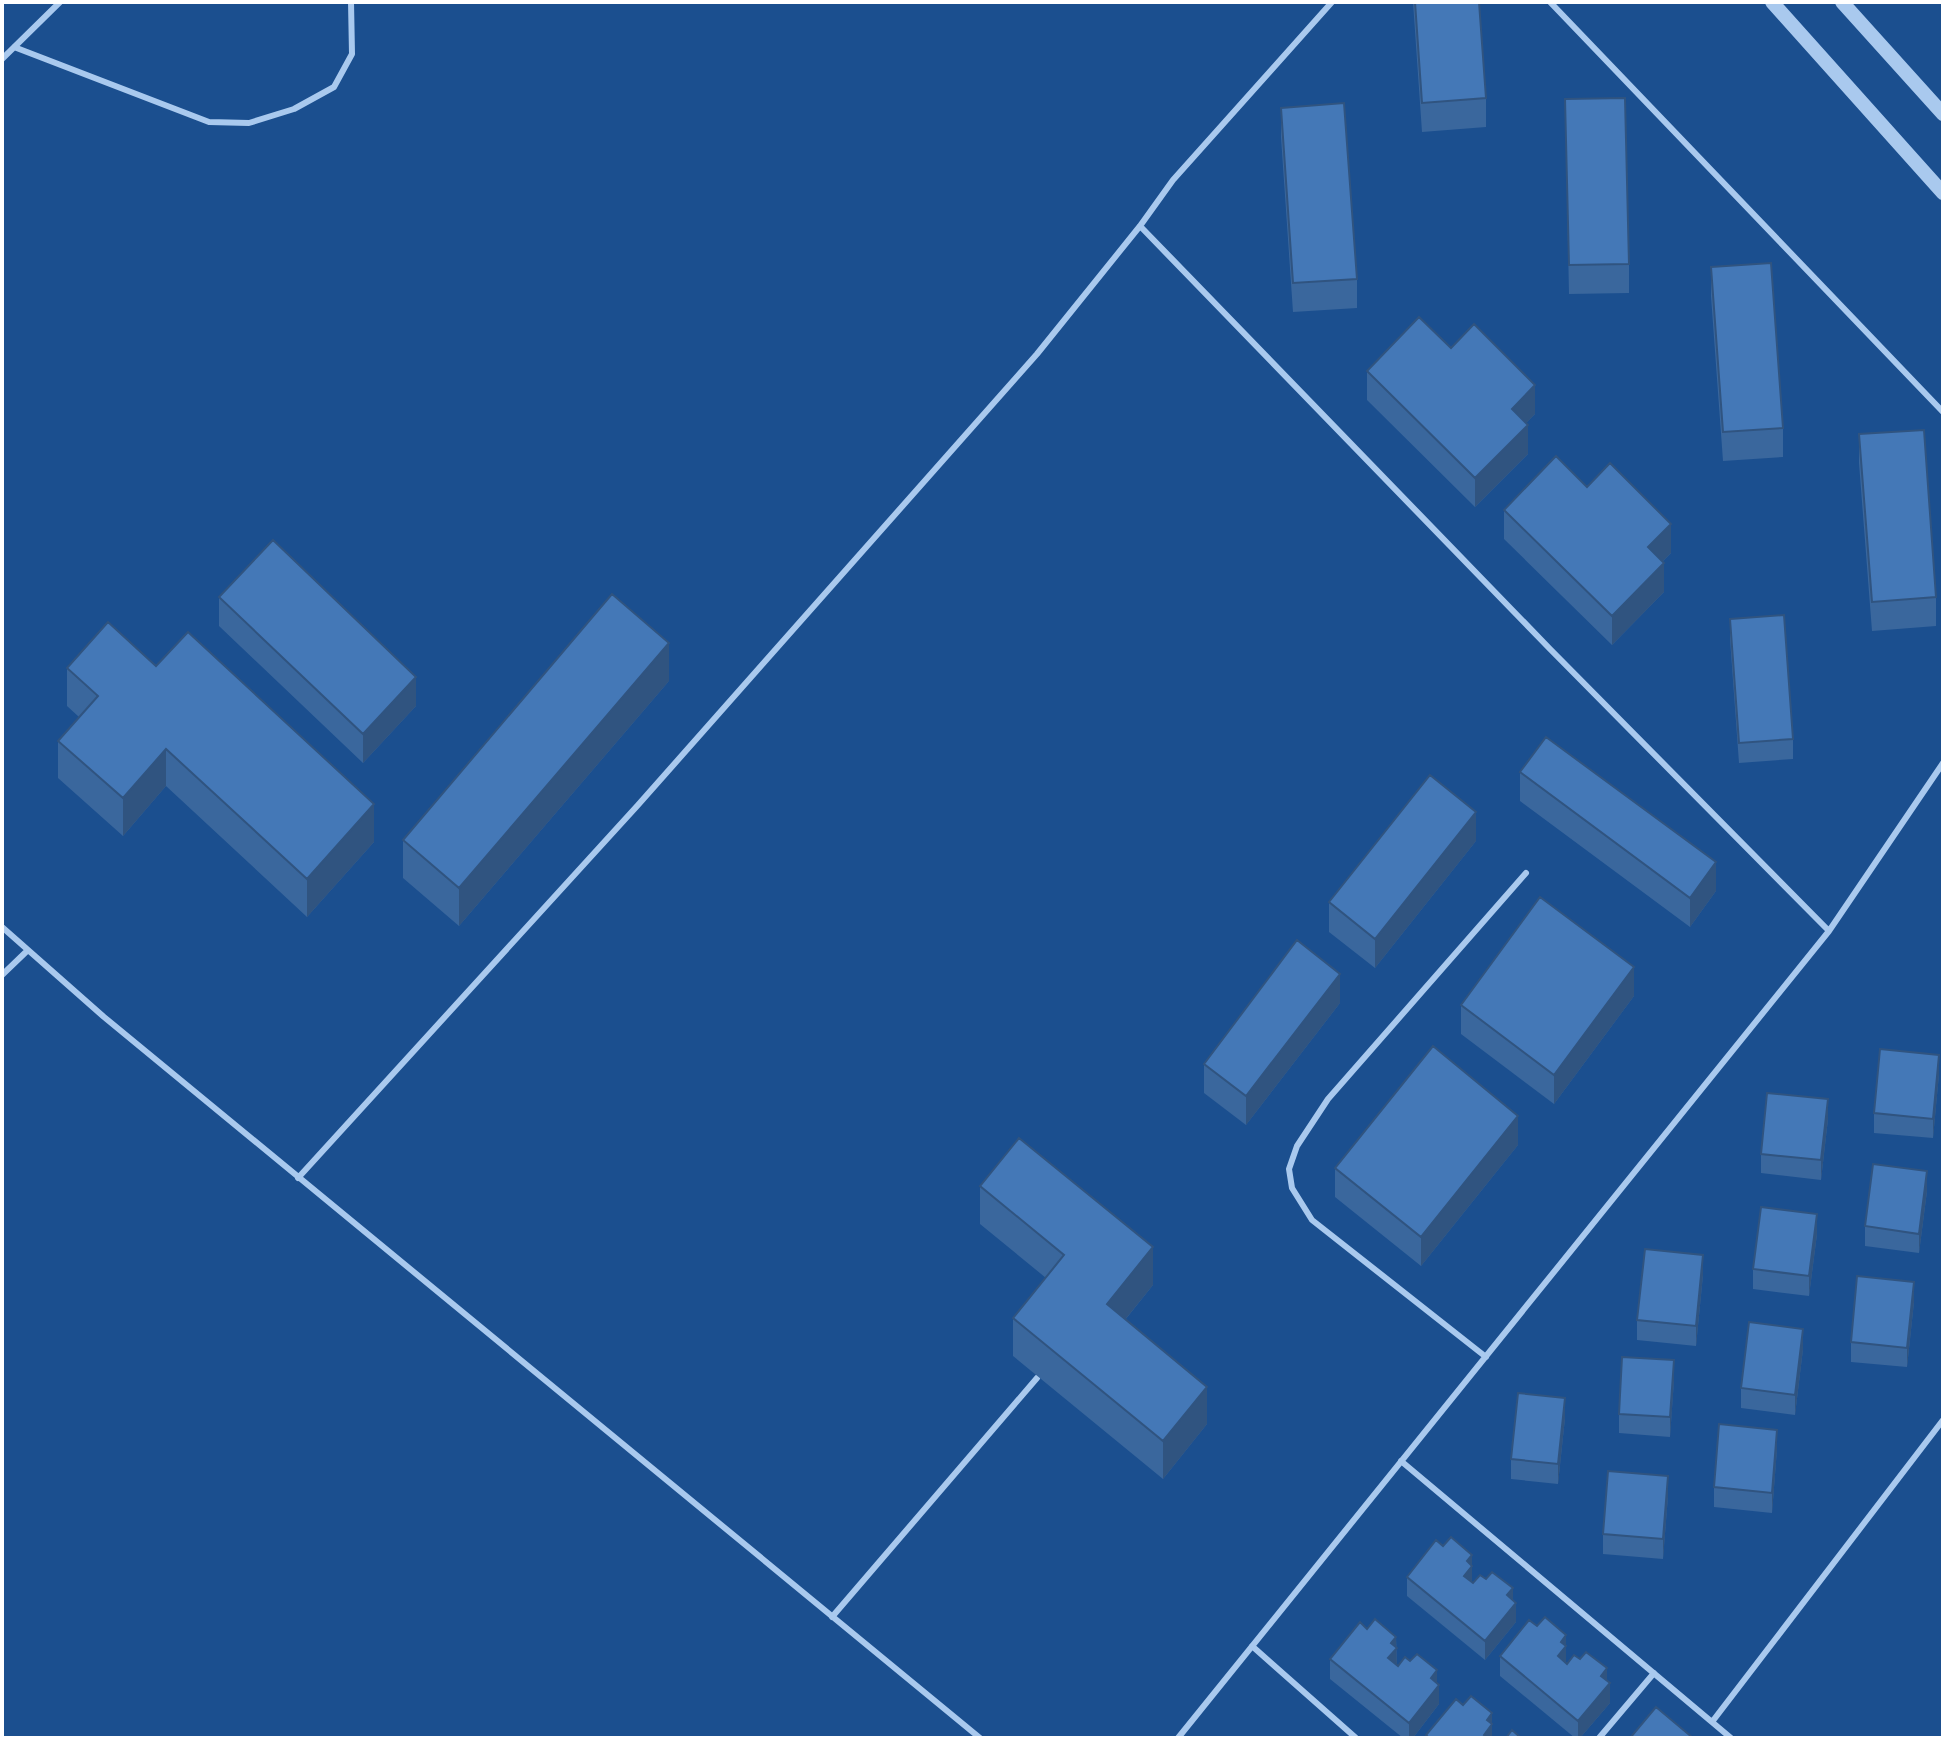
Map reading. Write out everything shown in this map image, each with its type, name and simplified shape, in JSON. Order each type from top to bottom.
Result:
[{"type":"street","points":[[1772,2],[1943,193]]},
{"type":"street","points":[[1842,2],[1943,114]]},
{"type":"lane","points":[[2,59],[60,2]]},
{"type":"lane","points":[[14,47],[209,122],[249,123],[294,109],[334,87],[352,54],[351,2]]},
{"type":"lane","points":[[298,1178],[648,793],[1005,390],[1140,226],[1173,180],[1332,2]]},
{"type":"lane","points":[[1550,2],[1943,412]]},
{"type":"lane","points":[[1140,226],[1550,649],[1829,931]]},
{"type":"lane","points":[[1178,1738],[1829,931],[1943,763]]},
{"type":"lane","points":[[1486,1357],[1312,1220],[1292,1188],[1289,1169],[1297,1146],[1328,1099],[1526,873]]},
{"type":"lane","points":[[2,927],[104,1017],[298,1178],[980,1738]]},
{"type":"lane","points":[[2,975],[28,950]]},
{"type":"lane","points":[[832,1617],[1037,1378]]},
{"type":"lane","points":[[1712,1722],[1943,1420]]},
{"type":"lane","points":[[1401,1461],[1731,1738]]},
{"type":"lane","points":[[1252,1646],[1356,1738]]},
{"type":"lane","points":[[1599,1738],[1654,1673]]},
{"type":"building","points":[[1415,2],[1479,2],[1486,98],[1422,103]]},
{"type":"building","points":[[1625,98],[1629,264],[1569,265],[1565,99]]},
{"type":"building","points":[[1344,103],[1357,279],[1293,283],[1281,108]]},
{"type":"building","points":[[1771,263],[1783,428],[1723,432],[1711,267]]},
{"type":"building","points":[[1419,317],[1451,348],[1474,324],[1535,385],[1512,409],[1528,425],[1475,478],[1367,371]]},
{"type":"building","points":[[1924,430],[1936,597],[1872,602],[1859,434]]},
{"type":"building","points":[[1556,456],[1587,487],[1610,463],[1671,524],[1648,547],[1664,563],[1612,616],[1504,510]]},
{"type":"building","points":[[273,540],[416,677],[363,734],[219,597]]},
{"type":"building","points":[[612,594],[669,643],[459,888],[403,840]]},
{"type":"building","points":[[1784,615],[1793,739],[1739,743],[1730,619]]},
{"type":"building","points":[[108,622],[156,666],[188,632],[374,804],[307,879],[166,749],[123,798],[58,741],[98,696],[67,668]]},
{"type":"building","points":[[1546,737],[1716,862],[1690,898],[1520,772]]},
{"type":"building","points":[[1430,775],[1476,812],[1375,939],[1329,902]]},
{"type":"building","points":[[1540,897],[1634,967],[1554,1075],[1461,1005]]},
{"type":"building","points":[[1297,940],[1340,974],[1246,1096],[1204,1064]]},
{"type":"building","points":[[1433,1046],[1518,1116],[1421,1237],[1335,1168]]},
{"type":"building","points":[[1880,1049],[1939,1055],[1933,1119],[1874,1113]]},
{"type":"building","points":[[1767,1093],[1828,1099],[1821,1160],[1761,1154]]},
{"type":"building","points":[[1019,1138],[1153,1247],[1107,1304],[1207,1387],[1163,1441],[1013,1318],[1064,1255],[980,1186]]},
{"type":"building","points":[[1873,1164],[1927,1171],[1919,1234],[1865,1226]]},
{"type":"building","points":[[1761,1207],[1817,1214],[1809,1276],[1753,1269]]},
{"type":"building","points":[[1645,1249],[1703,1255],[1696,1326],[1637,1320]]},
{"type":"building","points":[[1857,1276],[1914,1282],[1907,1348],[1851,1342]]},
{"type":"building","points":[[1749,1322],[1803,1329],[1795,1395],[1741,1388]]},
{"type":"building","points":[[1622,1357],[1674,1360],[1670,1417],[1619,1414]]},
{"type":"building","points":[[1518,1393],[1565,1398],[1558,1464],[1511,1459]]},
{"type":"building","points":[[1719,1424],[1777,1430],[1772,1493],[1714,1487]]},
{"type":"building","points":[[1608,1471],[1668,1476],[1663,1539],[1603,1534]]},
{"type":"building","points":[[1451,1537],[1472,1555],[1467,1561],[1472,1566],[1464,1576],[1473,1583],[1480,1575],[1486,1579],[1492,1572],[1513,1588],[1507,1595],[1516,1603],[1485,1641],[1407,1577],[1436,1540],[1443,1546]]},
{"type":"building","points":[[1545,1617],[1566,1635],[1561,1642],[1566,1646],[1558,1656],[1567,1664],[1574,1655],[1580,1659],[1586,1652],[1607,1668],[1601,1676],[1610,1683],[1578,1721],[1500,1656],[1529,1620],[1537,1626]]},
{"type":"building","points":[[1375,1619],[1396,1637],[1391,1643],[1397,1648],[1388,1658],[1398,1666],[1405,1657],[1410,1661],[1417,1654],[1437,1670],[1431,1678],[1439,1685],[1409,1723],[1330,1659],[1360,1622],[1367,1629]]},
{"type":"building","points":[[1471,1696],[1492,1713],[1487,1720],[1492,1724],[1484,1735],[1488,1738],[1429,1738],[1426,1735],[1456,1699],[1463,1705]]},
{"type":"building","points":[[1656,1707],[1693,1738],[1630,1738]]},
{"type":"building","points":[[1512,1730],[1521,1738],[1506,1738]]}]
